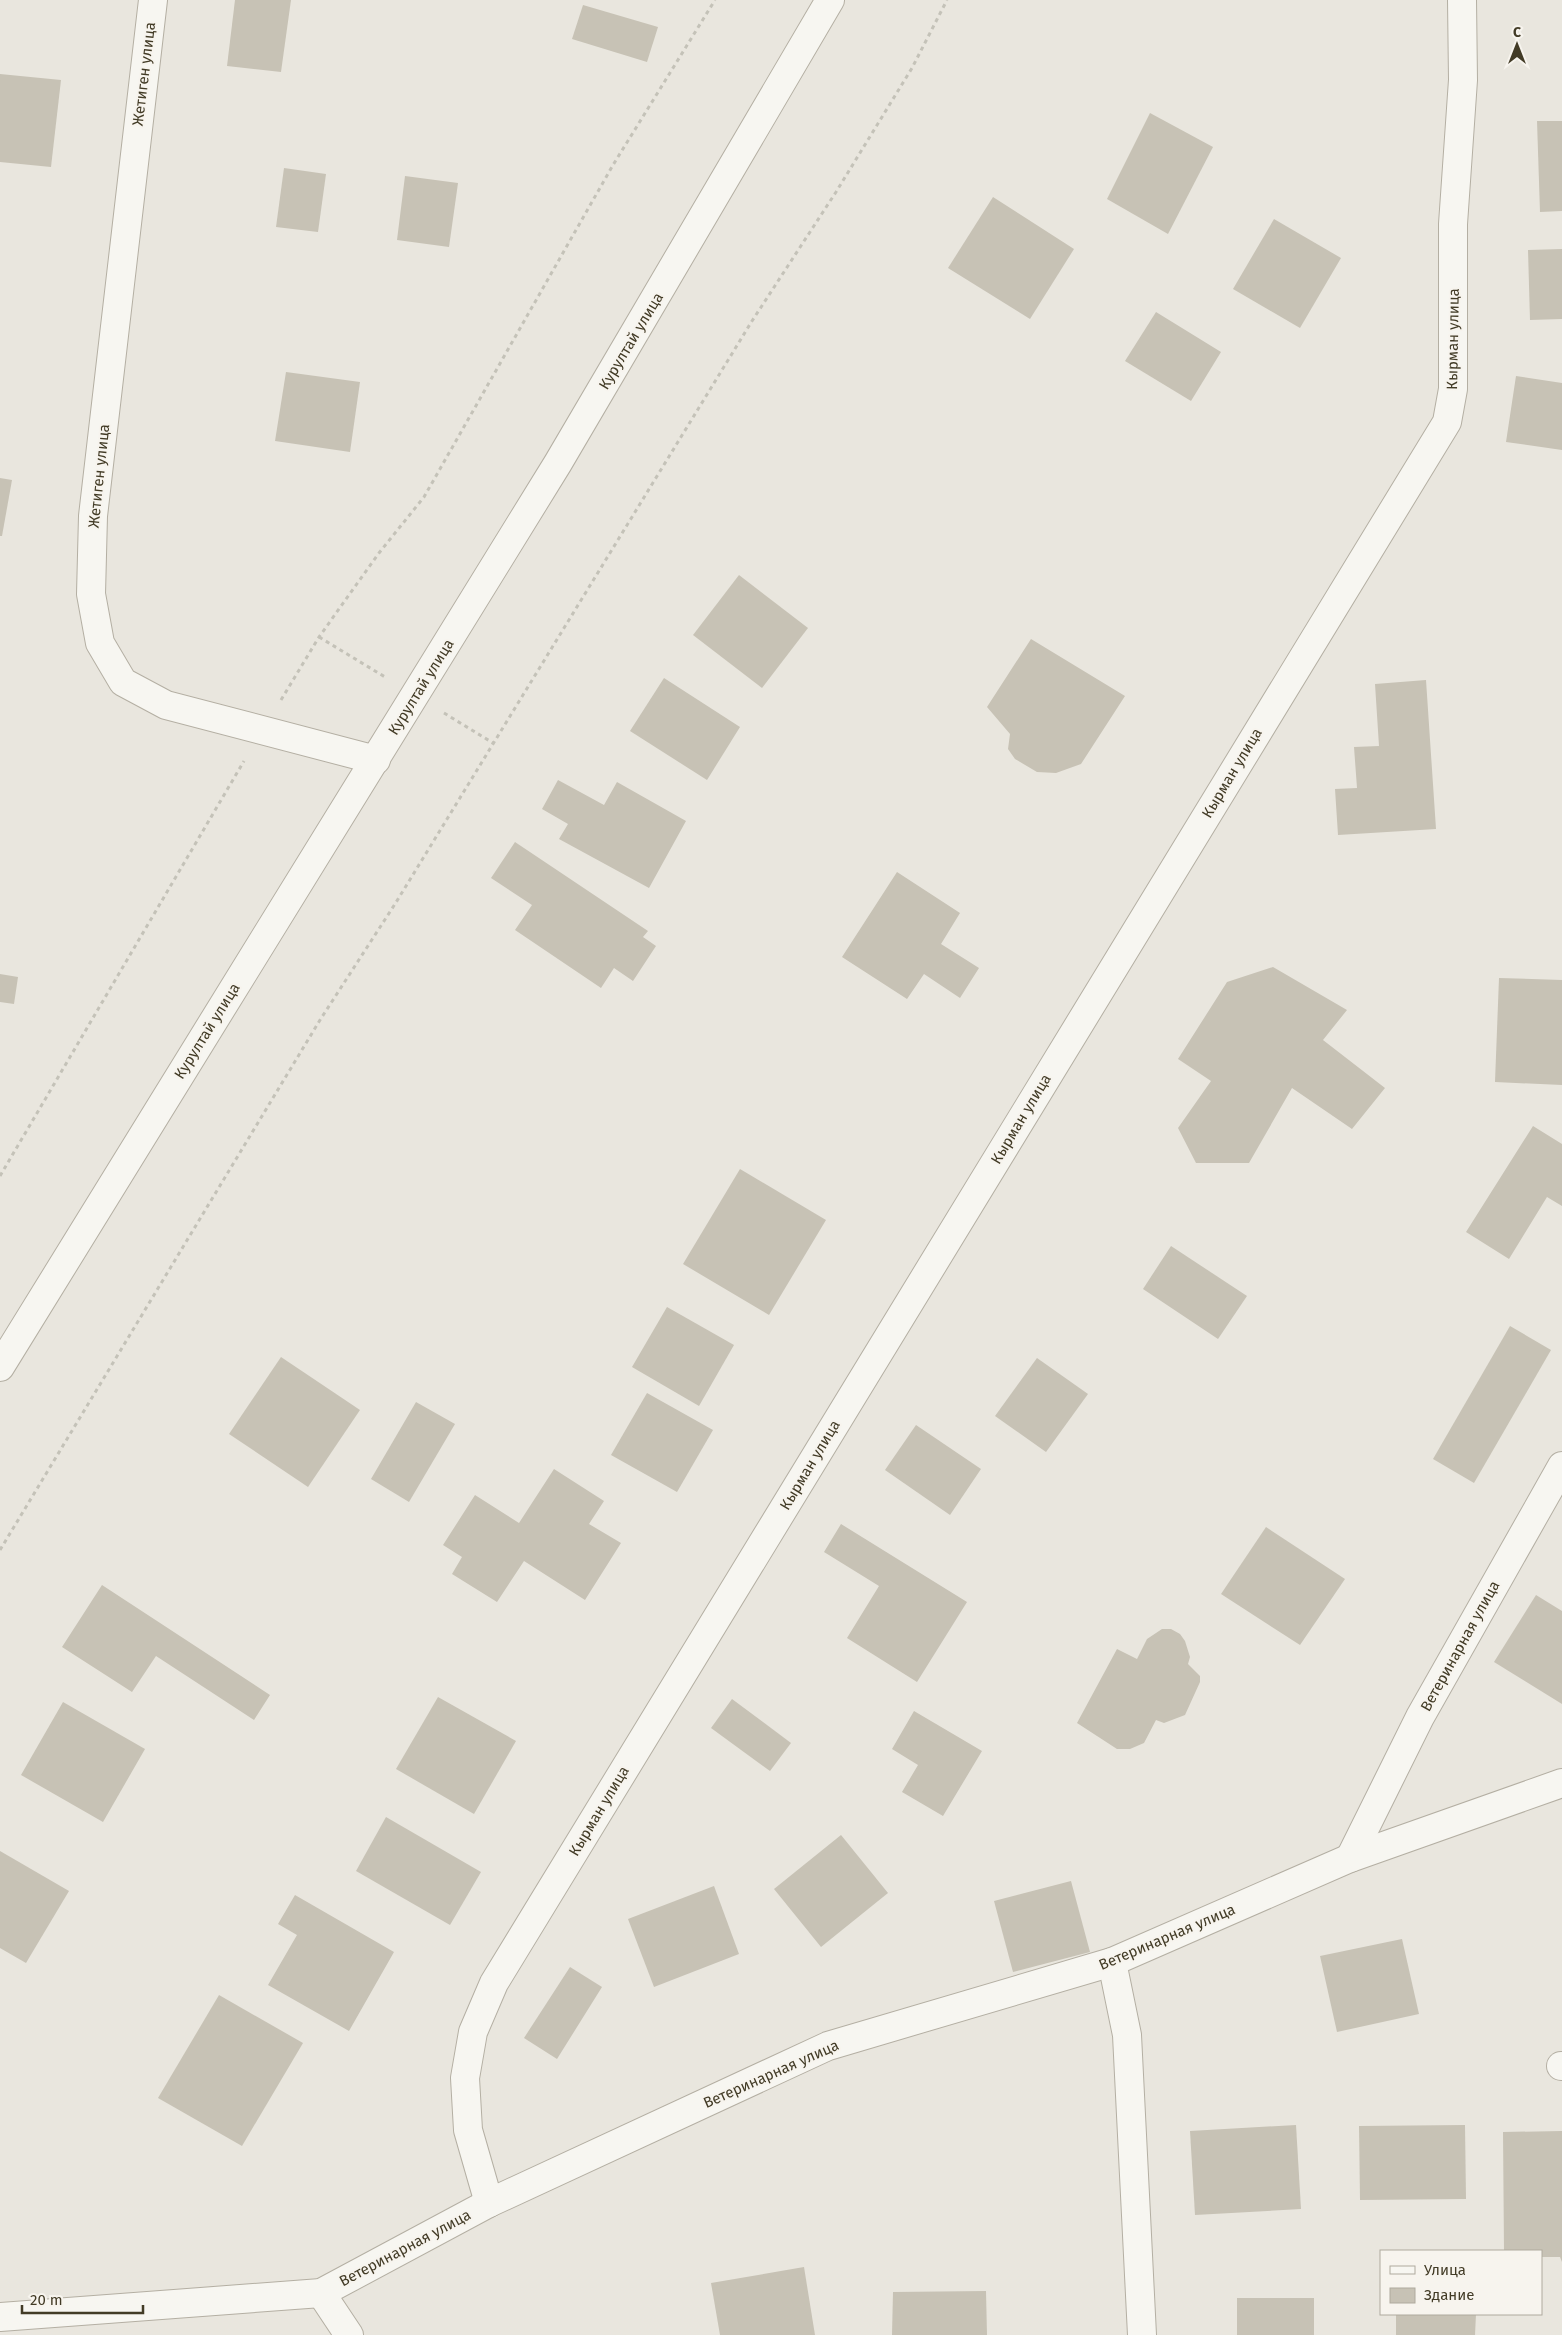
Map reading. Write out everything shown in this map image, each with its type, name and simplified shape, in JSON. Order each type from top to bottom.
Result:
[{"type":"street","name":"Жетиген улица","points":[[153,0],[94,516],[91,594],[100,643],[123,682],[166,705],[376,760]]},
{"type":"street","name":"Курултай улица","points":[[0,1367],[564,453],[830,0]]},
{"type":"street","name":"Кырман улица","points":[[488,2203],[468,2130],[465,2078],[473,2032],[494,1982],[1447,422],[1453,389],[1453,224],[1463,80],[1462,0]]},
{"type":"street","name":"Ветеринарная улица","points":[[1350,1858],[1420,1717],[1562,1466]]},
{"type":"street","name":"Ветеринарная улица","points":[[321,2293],[488,2203],[828,2046],[1112,1962],[1350,1858],[1562,1783]]},
{"type":"street","points":[[1112,1962],[1128,2035],[1142,2335]]},
{"type":"street","points":[[12,2323],[321,2293],[349,2335]]},
{"type":"path","points":[[0,1176],[262,730],[319,637],[379,553],[424,497],[613,165],[715,0]]},
{"type":"path","points":[[0,1550],[320,1020],[395,904],[752,321],[836,192],[912,68],[947,0]]},
{"type":"building","points":[[235,0],[291,0],[281,72],[227,66]]},
{"type":"building","points":[[583,5],[658,27],[647,62],[572,39]]},
{"type":"building","points":[[0,74],[61,80],[51,167],[0,162]]},
{"type":"building","points":[[1150,113],[1213,147],[1168,234],[1107,199]]},
{"type":"building","points":[[1537,121],[1562,121],[1562,211],[1540,212]]},
{"type":"building","points":[[284,168],[326,174],[318,232],[276,227]]},
{"type":"building","points":[[405,176],[458,183],[449,247],[397,240]]},
{"type":"building","points":[[993,197],[1074,249],[1030,319],[948,268]]},
{"type":"building","points":[[1274,219],[1341,258],[1300,328],[1233,289]]},
{"type":"building","points":[[1562,249],[1562,319],[1530,320],[1528,250]]},
{"type":"building","points":[[1156,312],[1221,352],[1191,401],[1125,361]]},
{"type":"building","points":[[286,372],[360,382],[350,452],[275,441]]},
{"type":"building","points":[[1516,376],[1562,383],[1562,450],[1506,442]]},
{"type":"building","points":[[0,478],[12,480],[2,536],[0,536]]},
{"type":"building","points":[[739,575],[808,628],[762,688],[693,635]]},
{"type":"building","points":[[1031,639],[1125,696],[1081,764],[1056,773],[1037,772],[1015,759],[1008,749],[1010,734],[987,707]]},
{"type":"building","points":[[664,678],[740,727],[707,780],[630,731]]},
{"type":"building","points":[[1426,680],[1436,829],[1338,835],[1335,789],[1357,788],[1354,747],[1379,746],[1375,684]]},
{"type":"building","points":[[558,780],[604,805],[617,782],[686,821],[649,888],[559,839],[568,824],[542,809]]},
{"type":"building","points":[[515,842],[648,931],[643,937],[656,946],[633,981],[614,968],[601,988],[515,930],[532,905],[491,878]]},
{"type":"building","points":[[897,872],[960,913],[941,944],[979,968],[960,998],[924,974],[907,999],[842,957]]},
{"type":"building","points":[[1273,967],[1347,1010],[1323,1040],[1385,1088],[1352,1129],[1292,1088],[1249,1163],[1196,1163],[1178,1128],[1211,1081],[1178,1059],[1227,982]]},
{"type":"building","points":[[0,974],[18,977],[14,1004],[0,1002]]},
{"type":"building","points":[[1499,978],[1562,980],[1562,1085],[1495,1082]]},
{"type":"building","points":[[1533,1126],[1562,1144],[1562,1206],[1547,1197],[1509,1259],[1466,1232]]},
{"type":"building","points":[[740,1169],[826,1220],[769,1315],[683,1264]]},
{"type":"building","points":[[1171,1246],[1247,1296],[1218,1339],[1143,1289]]},
{"type":"building","points":[[667,1307],[734,1345],[699,1406],[632,1367]]},
{"type":"building","points":[[1510,1326],[1551,1350],[1474,1483],[1433,1459]]},
{"type":"building","points":[[281,1357],[360,1410],[308,1487],[229,1434]]},
{"type":"building","points":[[1037,1358],[1088,1394],[1046,1452],[995,1416]]},
{"type":"building","points":[[647,1393],[713,1430],[677,1492],[611,1455]]},
{"type":"building","points":[[416,1402],[455,1424],[409,1502],[371,1479]]},
{"type":"building","points":[[916,1425],[981,1469],[950,1515],[885,1470]]},
{"type":"building","points":[[554,1469],[604,1501],[589,1524],[621,1543],[585,1600],[524,1561],[497,1602],[452,1574],[462,1557],[443,1545],[475,1495],[519,1523]]},
{"type":"building","points":[[841,1524],[967,1602],[917,1682],[847,1638],[879,1586],[824,1552]]},
{"type":"building","points":[[1266,1527],[1345,1579],[1300,1645],[1221,1594]]},
{"type":"building","points":[[102,1585],[270,1695],[254,1720],[156,1656],[132,1692],[62,1647]]},
{"type":"building","points":[[1536,1595],[1562,1611],[1562,1704],[1494,1662]]},
{"type":"building","points":[[1162,1629],[1171,1629],[1180,1634],[1185,1641],[1190,1657],[1188,1664],[1200,1676],[1200,1682],[1185,1715],[1164,1723],[1156,1720],[1144,1743],[1130,1749],[1117,1749],[1077,1723],[1117,1649],[1137,1659],[1147,1639]]},
{"type":"building","points":[[438,1697],[516,1741],[474,1814],[396,1769]]},
{"type":"building","points":[[732,1699],[791,1743],[770,1771],[711,1728]]},
{"type":"building","points":[[63,1702],[145,1749],[103,1822],[21,1775]]},
{"type":"building","points":[[914,1711],[982,1751],[943,1816],[902,1792],[918,1765],[892,1749]]},
{"type":"building","points":[[386,1817],[481,1872],[450,1925],[356,1871]]},
{"type":"building","points":[[841,1835],[888,1893],[821,1947],[774,1889]]},
{"type":"building","points":[[0,1851],[69,1891],[26,1963],[0,1948]]},
{"type":"building","points":[[1071,1881],[1090,1952],[1013,1972],[994,1901]]},
{"type":"building","points":[[714,1886],[739,1954],[654,1987],[628,1919]]},
{"type":"building","points":[[295,1895],[394,1952],[349,2031],[268,1985],[297,1935],[278,1924]]},
{"type":"building","points":[[1402,1939],[1419,2014],[1337,2032],[1320,1956]]},
{"type":"building","points":[[570,1967],[602,1987],[557,2059],[524,2038]]},
{"type":"building","points":[[219,1995],[303,2043],[242,2146],[158,2098]]},
{"type":"building","points":[[1296,2125],[1301,2209],[1195,2215],[1190,2131]]},
{"type":"building","points":[[1465,2125],[1466,2199],[1360,2200],[1359,2126]]},
{"type":"building","points":[[1562,2131],[1562,2262],[1560,2257],[1542,2257],[1542,2250],[1504,2250],[1503,2132]]},
{"type":"building","points":[[804,2267],[815,2335],[720,2335],[711,2283]]},
{"type":"building","points":[[986,2291],[987,2335],[892,2335],[893,2292]]},
{"type":"building","points":[[1237,2298],[1314,2298],[1314,2335],[1237,2335]]},
{"type":"building","points":[[1396,2315],[1476,2315],[1475,2335],[1396,2335]]}]
